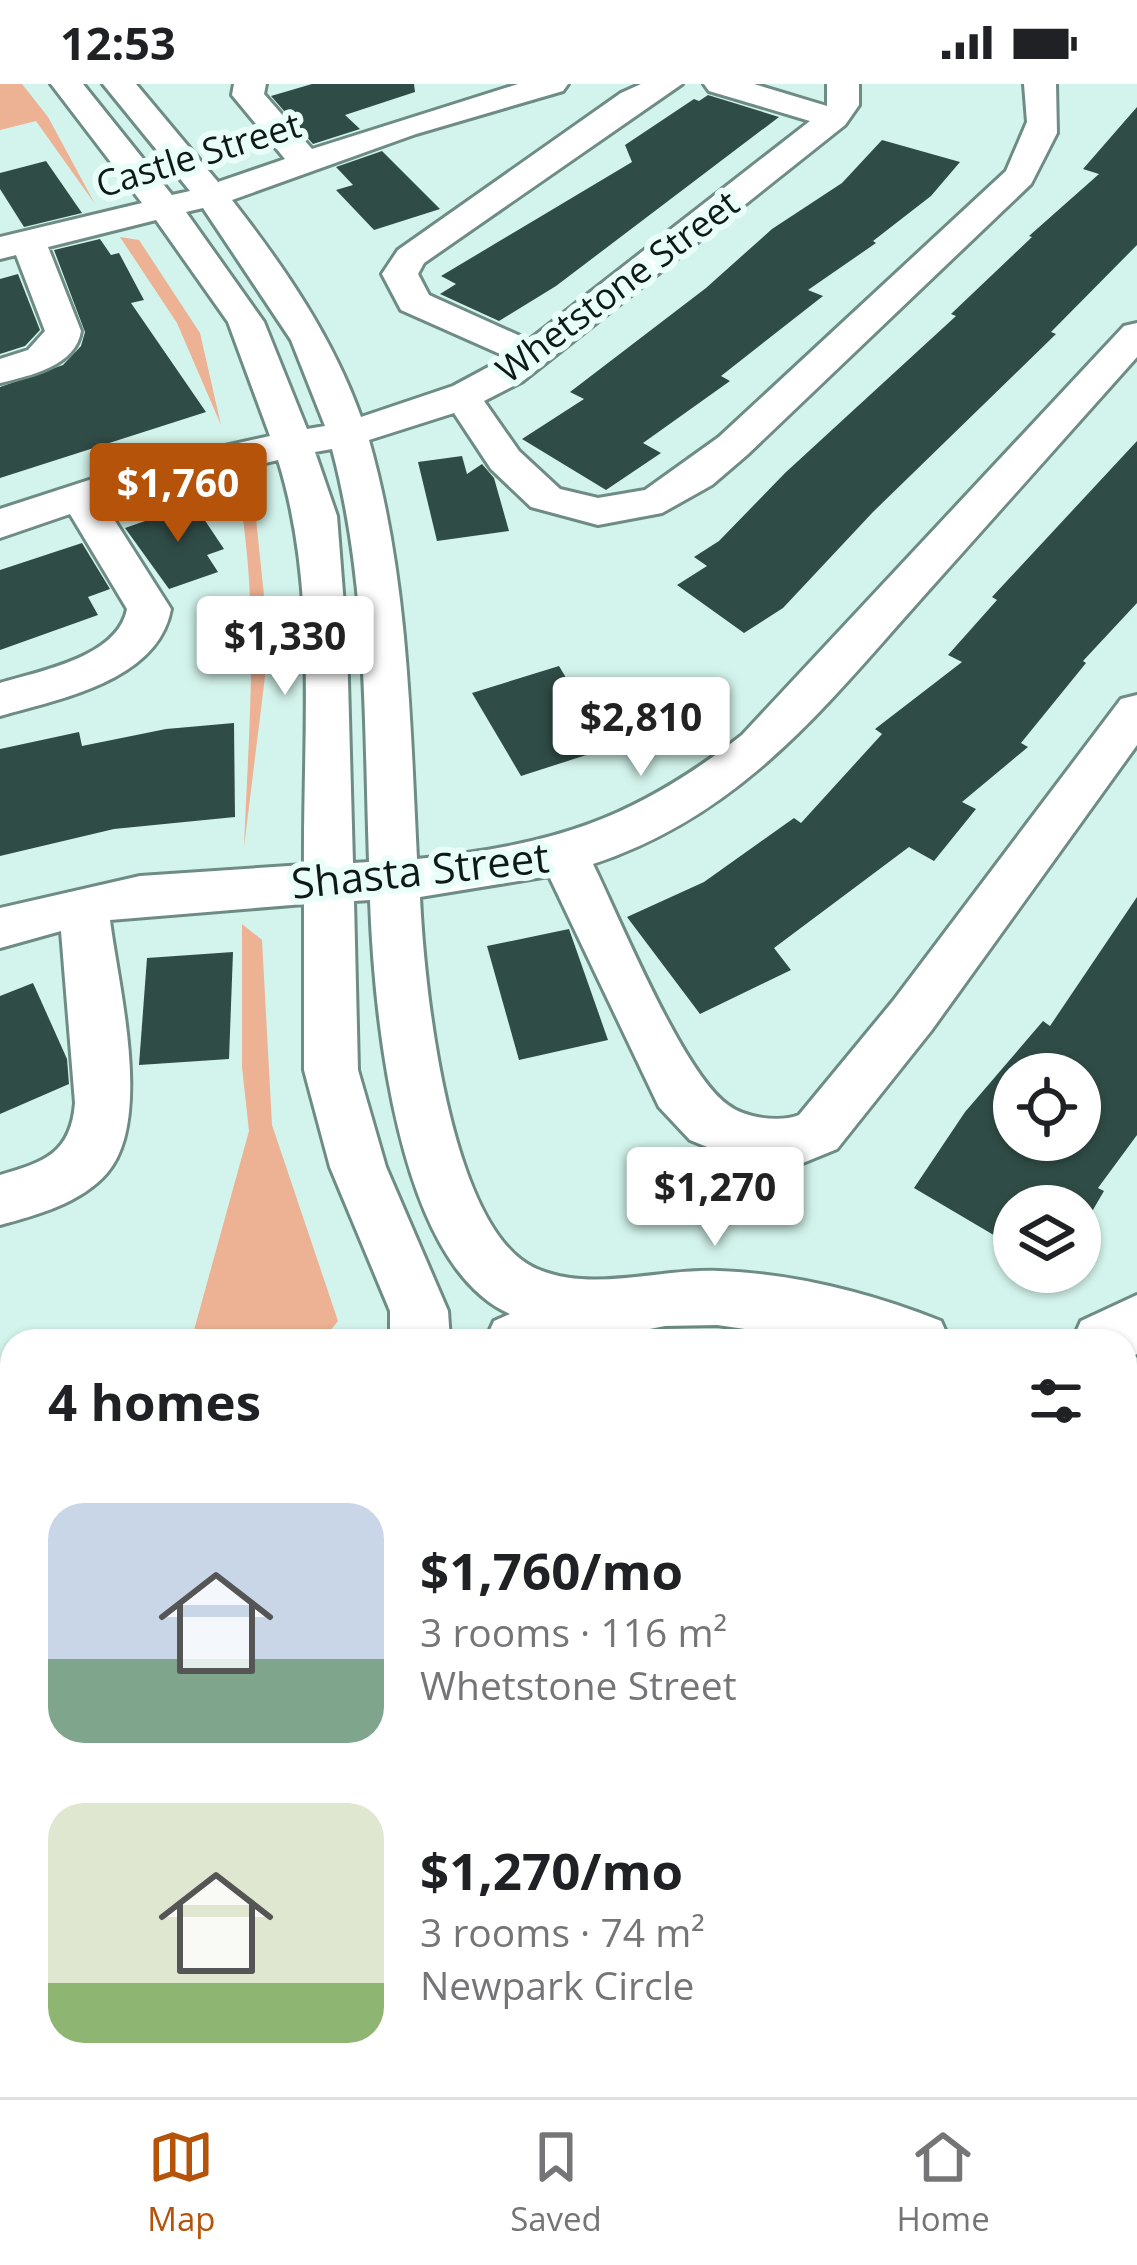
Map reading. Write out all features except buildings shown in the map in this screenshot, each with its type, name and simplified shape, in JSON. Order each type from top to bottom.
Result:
[{"type":"street","points":[[67,84],[217,275],[246,322],[294,443],[316,516],[326,725],[331,1070],[358,1167],[419,1311],[420,1329]]},
{"type":"street","points":[[118,84],[272,274],[329,384],[348,434],[373,535],[388,719],[398,967],[413,1077],[460,1228],[484,1264],[521,1292],[566,1306],[615,1306],[694,1295],[773,1299],[852,1316],[887,1329]]},
{"type":"street","points":[[250,84],[248,95],[255,107],[307,164]]},
{"type":"street","name":"Castle Street","points":[[9,243],[211,196],[405,127],[552,84]]},
{"type":"street","points":[[533,355],[414,302],[400,274],[410,257],[632,100],[666,84]]},
{"type":"street","points":[[720,84],[839,101]]},
{"type":"street","points":[[464,399],[490,439],[541,495],[561,505],[597,511],[632,509],[657,500],[683,485],[750,428],[1018,177],[1046,123],[1040,84]]},
{"type":"street","name":"Whetstone Street","points":[[0,524],[139,478],[348,434],[464,399],[533,355],[839,101]]},
{"type":"street","points":[[0,372],[41,358],[62,340],[63,331],[9,243]]},
{"type":"street","name":"Shasta Street","points":[[0,928],[157,893],[477,871],[563,853],[639,826],[707,789],[774,734],[1137,334]]},
{"type":"street","points":[[0,700],[117,657],[143,638],[151,625],[149,609],[80,497]]},
{"type":"street","points":[[563,853],[677,1091],[709,1123],[749,1140],[793,1143],[818,1132],[912,1016],[1137,711]]},
{"type":"street","points":[[326,725],[388,719]]},
{"type":"street","points":[[0,1200],[52,1184],[80,1165],[99,1142],[101,1078],[83,906]]},
{"type":"street","points":[[549,1329],[615,1306]]},
{"type":"shaded area","points":[[0,84],[22,84],[48,117],[95,204],[36,121],[0,130]]},
{"type":"shaded area","points":[[120,237],[139,240],[200,333],[221,425],[177,323]]},
{"type":"shaded area","points":[[235,474],[252,480],[269,644],[244,847],[251,613]]},
{"type":"shaded area","points":[[242,924],[262,940],[272,1125],[338,1321],[332,1329],[194,1329],[249,1131],[242,1067]]}]
